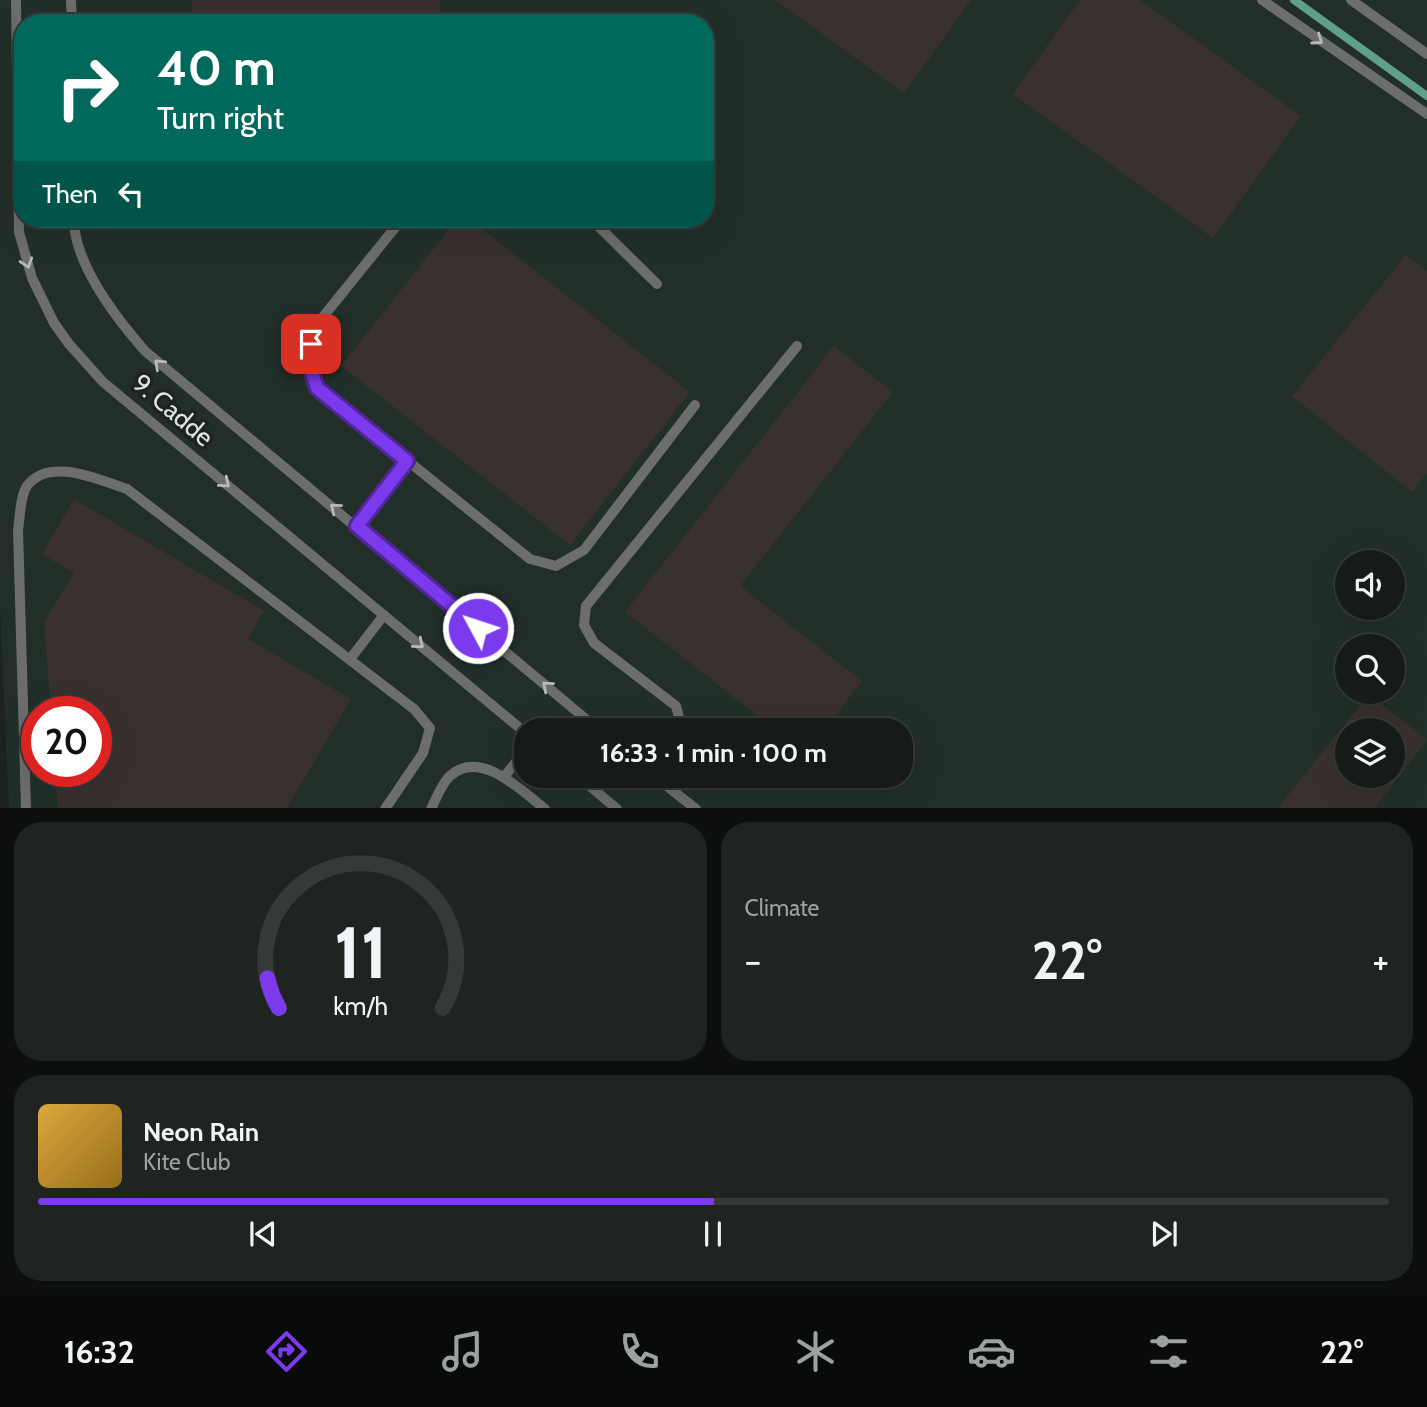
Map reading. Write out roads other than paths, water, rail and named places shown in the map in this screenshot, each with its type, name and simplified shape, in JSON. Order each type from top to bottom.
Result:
[{"type":"lane","points":[[1262,0],[1427,114]]},
{"type":"lane","points":[[1351,0],[1427,54]]},
{"type":"lane","name":"9. Cadde","points":[[19,228],[32,278],[54,323],[77,354],[103,382],[514,723]]},
{"type":"lane","name":"9. Cadde","points":[[76,228],[82,252],[93,277],[124,327],[145,351],[585,718]]},
{"type":"lane","points":[[395,228],[314,328],[308,360],[317,388],[530,559],[556,566],[584,550],[695,405]]},
{"type":"lane","points":[[601,228],[657,284]]},
{"type":"lane","points":[[679,718],[676,706],[594,643],[584,625],[586,606],[797,346]]},
{"type":"lane","points":[[357,526],[407,461]]},
{"type":"lane","points":[[26,808],[19,530],[26,487],[41,474],[76,472],[127,489],[414,709],[430,728],[423,752],[385,808]]},
{"type":"lane","points":[[350,659],[384,615]]},
{"type":"lane","points":[[504,777],[514,764]]},
{"type":"lane","points":[[430,808],[450,776],[466,768],[484,768],[504,777],[545,808]]},
{"type":"lane","points":[[593,788],[617,808]]},
{"type":"lane","points":[[670,788],[696,808]]},
{"type":"waterway","points":[[1294,0],[1427,96]]}]
